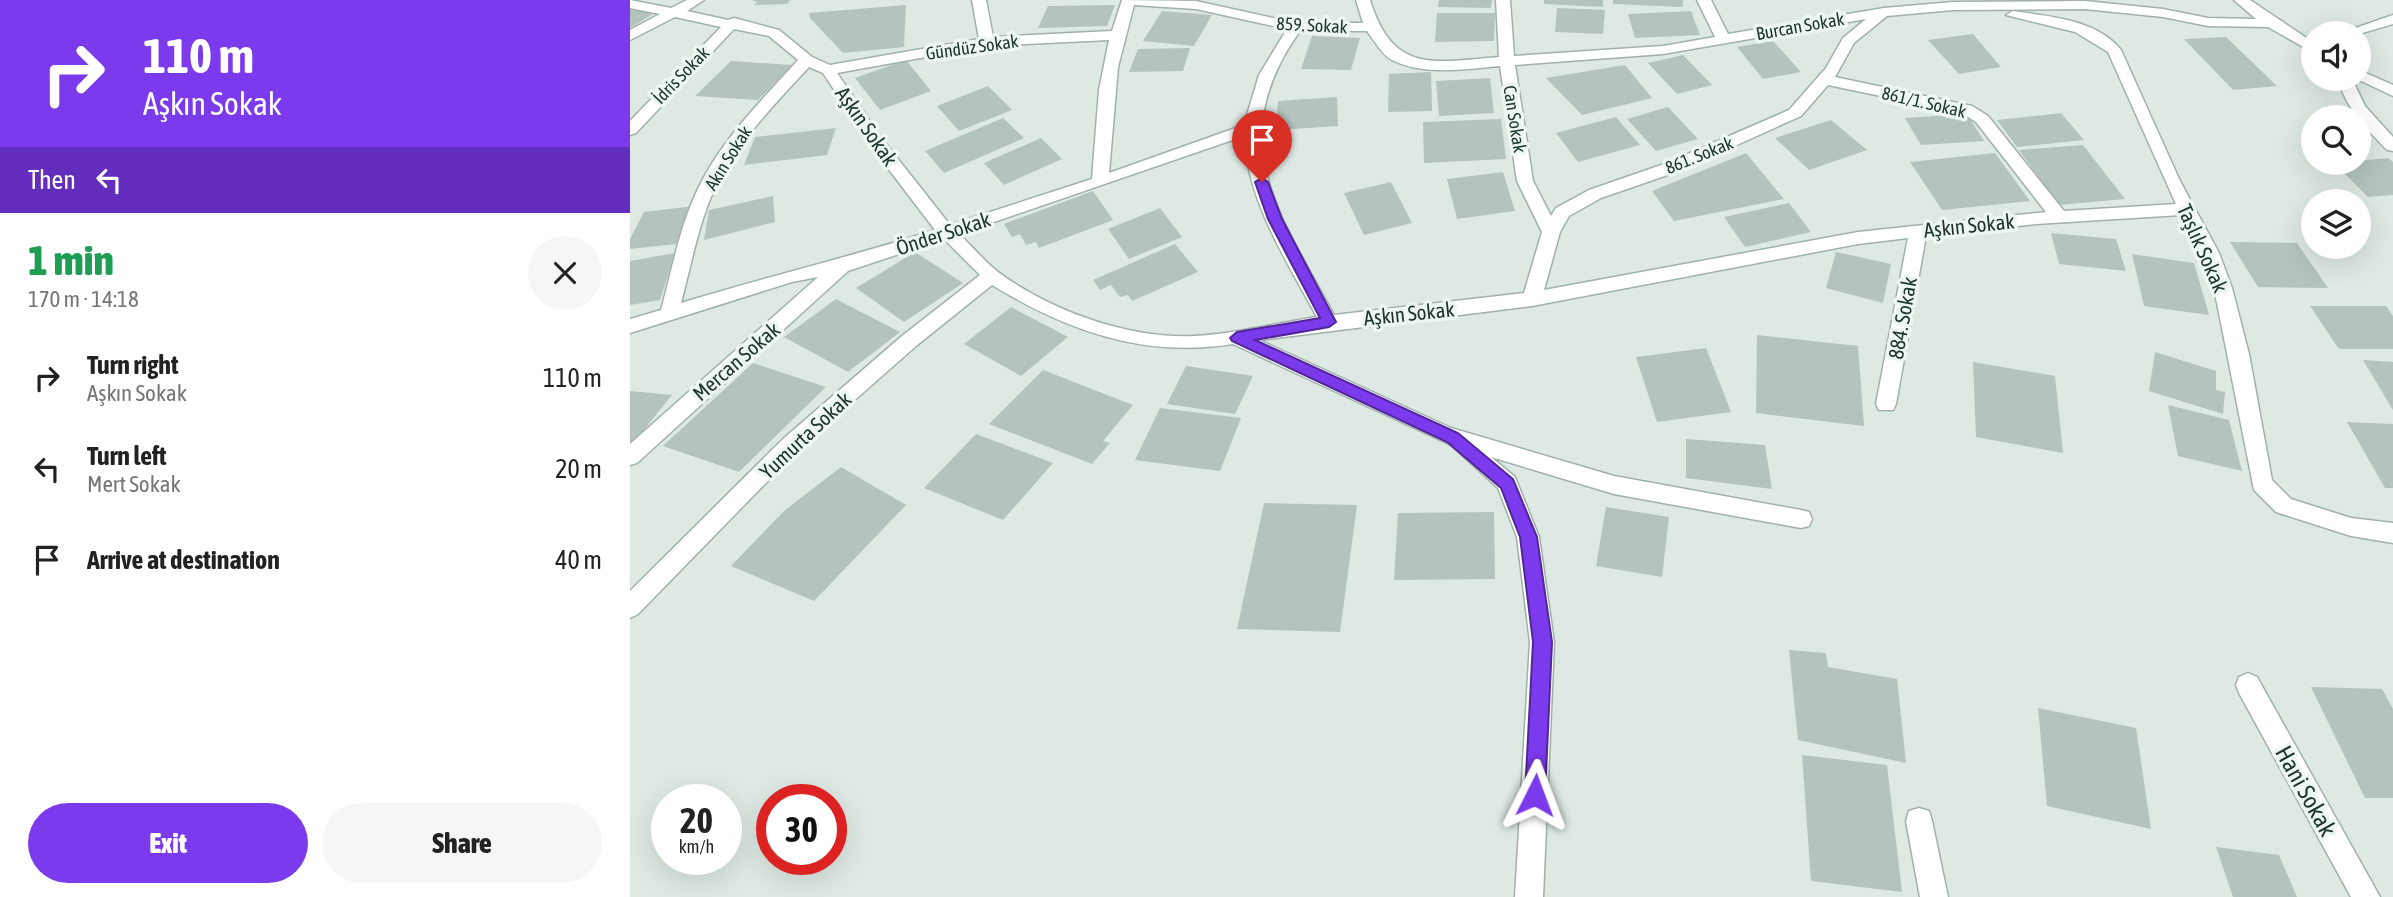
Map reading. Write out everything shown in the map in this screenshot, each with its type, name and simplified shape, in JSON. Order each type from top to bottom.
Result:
[{"type":"street","points":[[630,36],[697,0]]},
{"type":"street","points":[[979,0],[986,42]]},
{"type":"street","name":"Burcan Sokak","points":[[1363,0],[1371,27],[1395,56],[1416,63],[1507,63],[1663,50],[1884,12],[1906,5],[2085,5],[2164,13],[2208,22],[2271,23]]},
{"type":"street","name":"Can Sokak","points":[[1503,0],[1507,63],[1525,181],[1551,232]]},
{"type":"street","points":[[1704,0],[1724,40]]},
{"type":"street","points":[[2241,0],[2271,23],[2301,40]]},
{"type":"street","points":[[1100,182],[1104,106],[1117,35],[1129,1]]},
{"type":"street","name":"859. Sokak","points":[[1129,1],[1196,5],[1296,27],[1371,27]]},
{"type":"street","name":"Aşkın Sokak","points":[[630,4],[673,15],[734,22],[774,33],[807,60],[828,70],[877,143],[946,231],[991,276],[1043,307],[1100,329],[1158,341],[1195,343],[1329,322],[1532,299],[1858,238],[2059,216],[2186,209]]},
{"type":"street","name":"Taşlık Sokak","points":[[1953,6],[2085,30],[2105,41],[2119,61],[2186,209],[2210,253],[2223,288],[2239,354],[2262,484],[2284,506],[2351,527],[2393,533]]},
{"type":"street","name":"861. Sokak","points":[[1532,299],[1551,232],[1562,212],[1595,194],[1673,167],[1795,113],[1825,80],[1848,41],[1884,12]]},
{"type":"street","points":[[2371,26],[2393,19]]},
{"type":"street","name":"İdris Sokak","points":[[630,130],[706,48],[734,22]]},
{"type":"street","points":[[1296,27],[1286,40],[1261,91],[1252,128],[1255,163],[1275,219],[1329,322]]},
{"type":"street","name":"Gündüz Sokak","points":[[828,70],[986,42],[1117,35]]},
{"type":"street","name":"Akın Sokak","points":[[669,314],[699,209],[712,177],[751,121],[807,60]]},
{"type":"street","name":"861/1. Sokak","points":[[1825,80],[1967,110],[1982,118],[2059,216]]},
{"type":"street","points":[[2371,80],[2393,91]]},
{"type":"street","points":[[2348,91],[2369,121],[2393,146]]},
{"type":"street","name":"Önder Sokak","points":[[630,326],[791,276],[843,266],[1100,182],[1252,128]]},
{"type":"street","name":"884. Sokak","points":[[1886,404],[1918,231]]},
{"type":"street","name":"Mercan Sokak","points":[[630,457],[843,266]]},
{"type":"street","name":"Yumurta Sokak","points":[[630,607],[790,445],[909,341],[991,276]]},
{"type":"street","points":[[1237,338],[1453,438],[1614,485],[1801,519]]},
{"type":"street","points":[[1453,438],[1507,484],[1528,537],[1542,642],[1530,897]]},
{"type":"street","name":"Hani Sokak","points":[[2248,685],[2366,897]]},
{"type":"street","points":[[1919,821],[1934,897]]},
{"type":"building","points":[[752,0],[790,0],[787,4],[754,5],[757,2]]},
{"type":"building","points":[[1439,0],[1492,0],[1491,8],[1438,7]]},
{"type":"building","points":[[1544,0],[1603,0],[1603,7],[1544,4]]},
{"type":"building","points":[[1613,0],[1683,0],[1683,7],[1613,4]]},
{"type":"building","points":[[906,5],[904,47],[843,53],[810,18],[809,13]]},
{"type":"building","points":[[1115,5],[1107,26],[1038,28],[1048,6]]},
{"type":"building","points":[[1557,8],[1605,10],[1603,34],[1555,32]]},
{"type":"building","points":[[630,9],[653,14],[630,28]]},
{"type":"building","points":[[1162,11],[1212,15],[1194,46],[1143,41]]},
{"type":"building","points":[[1691,11],[1700,35],[1635,38],[1628,14]]},
{"type":"building","points":[[1437,13],[1495,13],[1494,41],[1435,42]]},
{"type":"building","points":[[1973,34],[2001,67],[1959,74],[1928,40]]},
{"type":"building","points":[[1312,36],[1360,38],[1351,70],[1301,69]]},
{"type":"building","points":[[2226,37],[2277,86],[2233,90],[2184,39]]},
{"type":"building","points":[[1773,41],[1801,72],[1763,79],[1737,47]]},
{"type":"building","points":[[1190,48],[1183,71],[1129,72],[1138,49]]},
{"type":"building","points":[[1683,55],[1712,85],[1677,94],[1648,63]]},
{"type":"building","points":[[906,60],[931,91],[880,110],[855,78]]},
{"type":"building","points":[[731,61],[792,65],[758,100],[695,96]]},
{"type":"building","points":[[1625,65],[1652,98],[1582,115],[1546,78]]},
{"type":"building","points":[[1431,72],[1432,111],[1388,112],[1389,74]]},
{"type":"building","points":[[1490,78],[1494,113],[1439,116],[1436,81]]},
{"type":"building","points":[[988,86],[1012,110],[959,131],[937,106]]},
{"type":"building","points":[[1337,97],[1338,126],[1276,130],[1278,101]]},
{"type":"building","points":[[1668,107],[1698,139],[1656,151],[1627,119]]},
{"type":"building","points":[[2061,113],[2084,140],[2017,147],[1997,120]]},
{"type":"building","points":[[1967,114],[1984,141],[1921,145],[1905,118]]},
{"type":"building","points":[[1616,117],[1640,145],[1578,162],[1556,133]]},
{"type":"building","points":[[1003,118],[1024,138],[944,173],[925,151]]},
{"type":"building","points":[[1501,119],[1506,159],[1424,163],[1423,122]]},
{"type":"building","points":[[1831,120],[1867,150],[1809,170],[1775,138]]},
{"type":"building","points":[[836,128],[827,155],[744,165],[755,137]]},
{"type":"building","points":[[1041,138],[1062,159],[1004,185],[984,163]]},
{"type":"building","points":[[2083,145],[2125,199],[2059,205],[2019,150]]},
{"type":"building","points":[[1746,153],[1784,199],[1674,221],[1652,191]]},
{"type":"building","points":[[1995,153],[2030,201],[1942,210],[1910,162]]},
{"type":"building","points":[[2388,158],[2393,162],[2393,195],[2371,197],[2371,189],[2360,189],[2346,175],[2371,175],[2371,160]]},
{"type":"building","points":[[1503,172],[1515,211],[1457,219],[1447,179]]},
{"type":"building","points":[[1391,182],[1412,223],[1364,235],[1344,193]]},
{"type":"building","points":[[1093,191],[1113,220],[1039,248],[1036,242],[1026,245],[1020,234],[1012,237],[1004,224]]},
{"type":"building","points":[[773,196],[775,222],[704,240],[709,210]]},
{"type":"building","points":[[1789,203],[1811,232],[1745,247],[1724,217]]},
{"type":"building","points":[[694,206],[676,244],[630,249],[630,239],[644,212]]},
{"type":"building","points":[[1160,208],[1182,237],[1129,259],[1108,229]]},
{"type":"building","points":[[2051,233],[2116,239],[2126,271],[2059,264]]},
{"type":"building","points":[[2230,242],[2297,243],[2301,249],[2301,259],[2308,259],[2328,288],[2258,287]]},
{"type":"building","points":[[1175,244],[1198,272],[1132,301],[1128,295],[1120,297],[1111,285],[1100,290],[1093,280]]},
{"type":"building","points":[[915,252],[963,283],[904,322],[856,288]]},
{"type":"building","points":[[1836,252],[1891,264],[1883,303],[1826,288]]},
{"type":"building","points":[[675,253],[660,300],[630,305],[630,261]]},
{"type":"building","points":[[2132,254],[2194,263],[2209,315],[2144,306]]},
{"type":"building","points":[[836,299],[900,332],[848,372],[784,337]]},
{"type":"building","points":[[2310,306],[2386,306],[2393,316],[2393,349],[2339,349]]},
{"type":"building","points":[[1011,307],[1068,337],[1021,376],[964,344]]},
{"type":"building","points":[[1757,335],[1858,346],[1864,426],[1756,413]]},
{"type":"building","points":[[1706,348],[1731,412],[1657,422],[1636,357]]},
{"type":"building","points":[[2155,352],[2216,371],[2216,390],[2225,392],[2223,414],[2149,391]]},
{"type":"building","points":[[2363,360],[2393,362],[2393,410]]},
{"type":"building","points":[[1973,362],[2055,376],[2063,453],[1976,437]]},
{"type":"building","points":[[753,363],[826,387],[739,472],[663,446]]},
{"type":"building","points":[[1186,366],[1253,376],[1235,414],[1167,404]]},
{"type":"building","points":[[1043,370],[1133,405],[1103,441],[1110,443],[1092,464],[989,424]]},
{"type":"building","points":[[630,391],[672,395],[630,447]]},
{"type":"building","points":[[2168,405],[2229,420],[2242,471],[2178,456]]},
{"type":"building","points":[[1160,408],[1241,418],[1220,471],[1135,460]]},
{"type":"building","points":[[2347,422],[2393,424],[2393,488],[2385,488]]},
{"type":"building","points":[[976,434],[1053,463],[1003,520],[924,488]]},
{"type":"building","points":[[1686,439],[1765,445],[1772,489],[1686,478]]},
{"type":"building","points":[[841,467],[906,505],[814,601],[731,566],[784,511]]},
{"type":"building","points":[[1264,503],[1357,505],[1340,632],[1237,629]]},
{"type":"building","points":[[1606,507],[1669,517],[1662,577],[1596,566]]},
{"type":"building","points":[[1494,512],[1495,579],[1394,580],[1398,513]]},
{"type":"building","points":[[1789,650],[1826,653],[1828,667],[1897,679],[1906,763],[1798,740]]},
{"type":"building","points":[[2311,687],[2382,689],[2393,709],[2393,798],[2365,798]]},
{"type":"building","points":[[2038,708],[2136,728],[2151,829],[2047,806]]},
{"type":"building","points":[[1802,755],[1887,765],[1902,892],[1811,881]]},
{"type":"building","points":[[2216,847],[2279,855],[2297,897],[2233,897]]},
{"type":"route","points":[[1262,182],[1275,219],[1329,322],[1237,338],[1453,438],[1507,484],[1528,537],[1542,642],[1535,795]]}]
